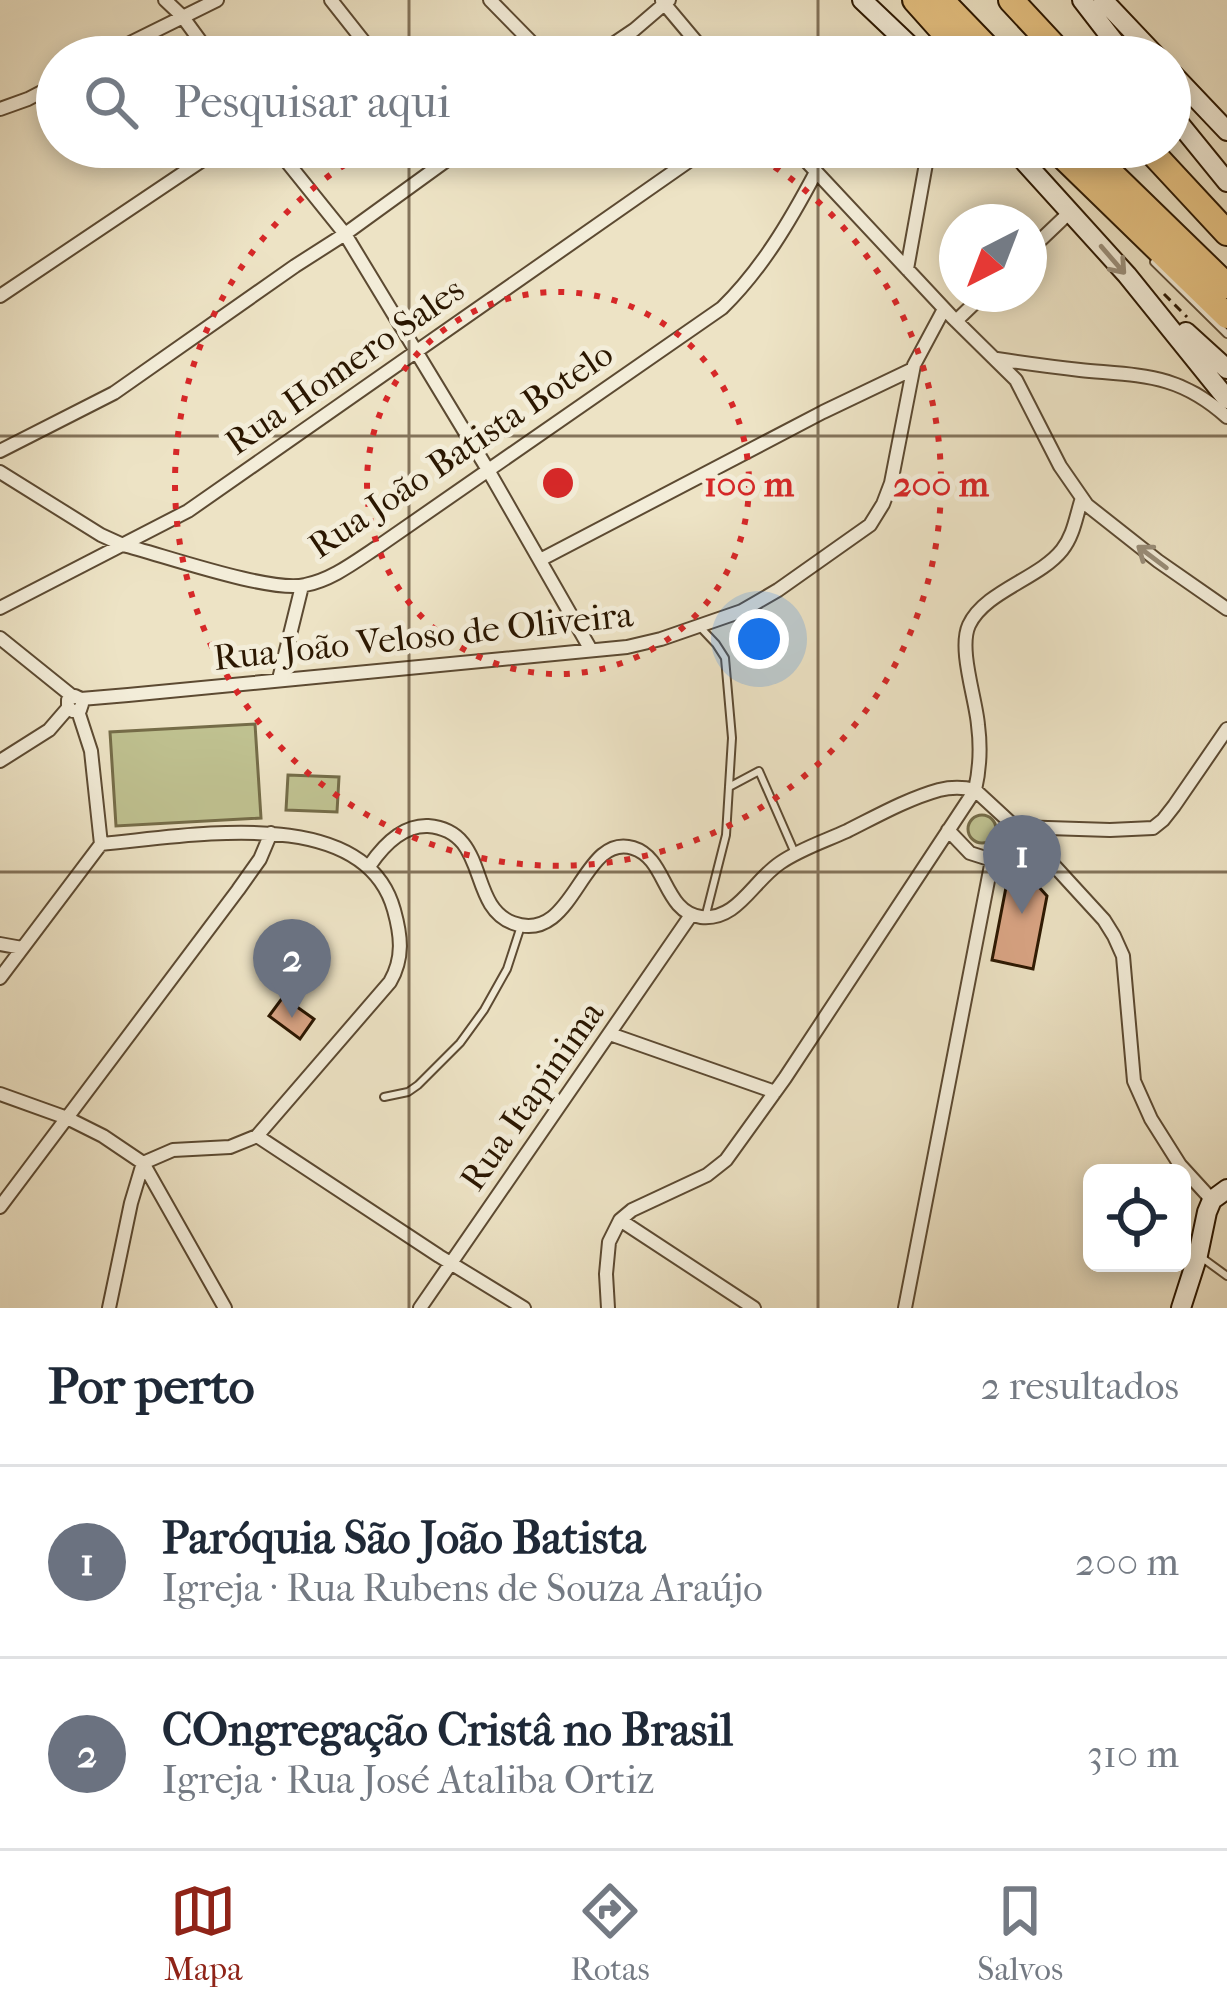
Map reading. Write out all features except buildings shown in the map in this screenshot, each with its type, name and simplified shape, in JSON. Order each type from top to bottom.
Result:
[{"type":"highway","points":[[915,0],[947,36]]},
{"type":"highway","points":[[940,0],[975,36]]},
{"type":"highway","points":[[1011,0],[1044,36]]},
{"type":"highway","points":[[1075,168],[1227,316]]},
{"type":"highway","points":[[1106,168],[1227,286]]},
{"type":"highway","points":[[1167,168],[1227,233]]},
{"type":"main road","points":[[862,0],[900,36]]},
{"type":"main road","points":[[1082,0],[1110,36]]},
{"type":"main road","points":[[1103,0],[1137,36]]},
{"type":"main road","points":[[1191,93],[1227,130]]},
{"type":"main road","points":[[1191,138],[1227,182]]},
{"type":"main road","points":[[1031,168],[1227,399]]},
{"type":"main road","points":[[1157,312],[1227,369]]},
{"type":"main road","points":[[1181,1308],[1207,1212],[1220,1194]]},
{"type":"street","points":[[165,0],[197,36]]},
{"type":"street","points":[[143,36],[217,0]]},
{"type":"street","points":[[331,0],[359,36]]},
{"type":"street","points":[[490,0],[525,36]]},
{"type":"street","points":[[625,36],[665,1],[692,36]]},
{"type":"street","points":[[0,110],[36,95]]},
{"type":"street","points":[[0,296],[191,168]]},
{"type":"street","points":[[292,168],[345,234],[418,351],[590,650]]},
{"type":"street","points":[[0,451],[114,393],[432,168]]},
{"type":"street","name":"Rua Homero Sales","points":[[0,608],[188,511],[679,168]]},
{"type":"street","points":[[812,168],[939,304]]},
{"type":"street","points":[[907,269],[924,168]]},
{"type":"street","name":"Rua João Batista Botelo","points":[[0,472],[123,545],[275,585],[302,586],[344,570],[722,308],[759,266],[816,172]]},
{"type":"street","points":[[1047,234],[1071,211]]},
{"type":"street","name":"Rua João Veloso de Oliveira","points":[[75,704],[279,679],[627,647],[742,611],[870,525],[891,483],[913,369],[942,312]]},
{"type":"street","points":[[947,312],[1021,387],[1060,466],[1082,498],[1128,538],[1227,609]]},
{"type":"street","points":[[956,321],[965,312]]},
{"type":"street","points":[[995,359],[1140,374],[1179,384],[1206,398],[1227,417]]},
{"type":"street","points":[[540,560],[913,369]]},
{"type":"street","points":[[1179,384],[1205,370]]},
{"type":"street","points":[[608,1308],[609,1242],[620,1220],[707,1175],[726,1160],[975,790],[981,757],[967,629],[1001,594],[1059,554],[1072,533],[1082,498]]},
{"type":"street","points":[[279,679],[302,586]]},
{"type":"street","points":[[0,638],[75,704],[91,751],[100,844],[0,978]]},
{"type":"street","points":[[0,761],[49,730],[75,704]]},
{"type":"street","points":[[1016,827],[1110,830],[1156,826],[1227,729]]},
{"type":"street","points":[[370,865],[396,836],[418,826],[438,827],[464,844],[495,911],[508,922],[535,926],[551,919],[569,900],[602,855],[613,846],[627,846],[642,851],[670,893],[698,916],[719,917],[763,876],[795,855],[917,798],[944,789],[975,790],[1086,900],[1118,943],[1134,1082],[1180,1165],[1220,1194]]},
{"type":"street","points":[[905,1308],[992,860],[1016,827]]},
{"type":"street","points":[[948,830],[970,853],[992,860]]},
{"type":"street","points":[[100,844],[243,833],[298,836],[327,844],[370,865],[384,885],[400,934],[397,970],[383,992],[257,1136],[230,1147],[172,1150],[143,1163],[109,1308]]},
{"type":"street","points":[[0,1207],[248,876],[271,833]]},
{"type":"street","name":"Rua Itapinima","points":[[420,1308],[698,916]]},
{"type":"street","points":[[0,944],[22,948]]},
{"type":"street","points":[[610,1034],[775,1092]]},
{"type":"street","points":[[0,1094],[67,1118],[143,1163],[225,1308]]},
{"type":"street","points":[[257,1136],[524,1308]]},
{"type":"street","points":[[620,1220],[754,1308]]},
{"type":"lane","points":[[1106,197],[1114,216],[1141,247],[1227,334]]},
{"type":"lane","points":[[698,916],[726,835],[732,738],[725,658],[700,627]]},
{"type":"lane","points":[[729,787],[758,770],[795,855]]},
{"type":"lane","points":[[384,1097],[418,1085],[460,1043],[507,969],[521,926]]},
{"type":"lane","points":[[1198,1255],[1227,1276]]},
{"type":"path","points":[[1152,282],[1197,327]]},
{"type":"green space","points":[[255,724],[261,818],[116,826],[110,732]]},
{"type":"green space","points":[[288,775],[339,777],[337,812],[286,810]]},
{"type":"green space","points":[[982,815],[992,819],[996,829],[992,839],[982,843],[972,839],[968,829],[972,819]]},
{"type":"place","name":"Paróquia São João Batista","points":[[1022,914]]},
{"type":"place","name":"COngregação Cristâ no Brasil","points":[[292,1018]]}]
